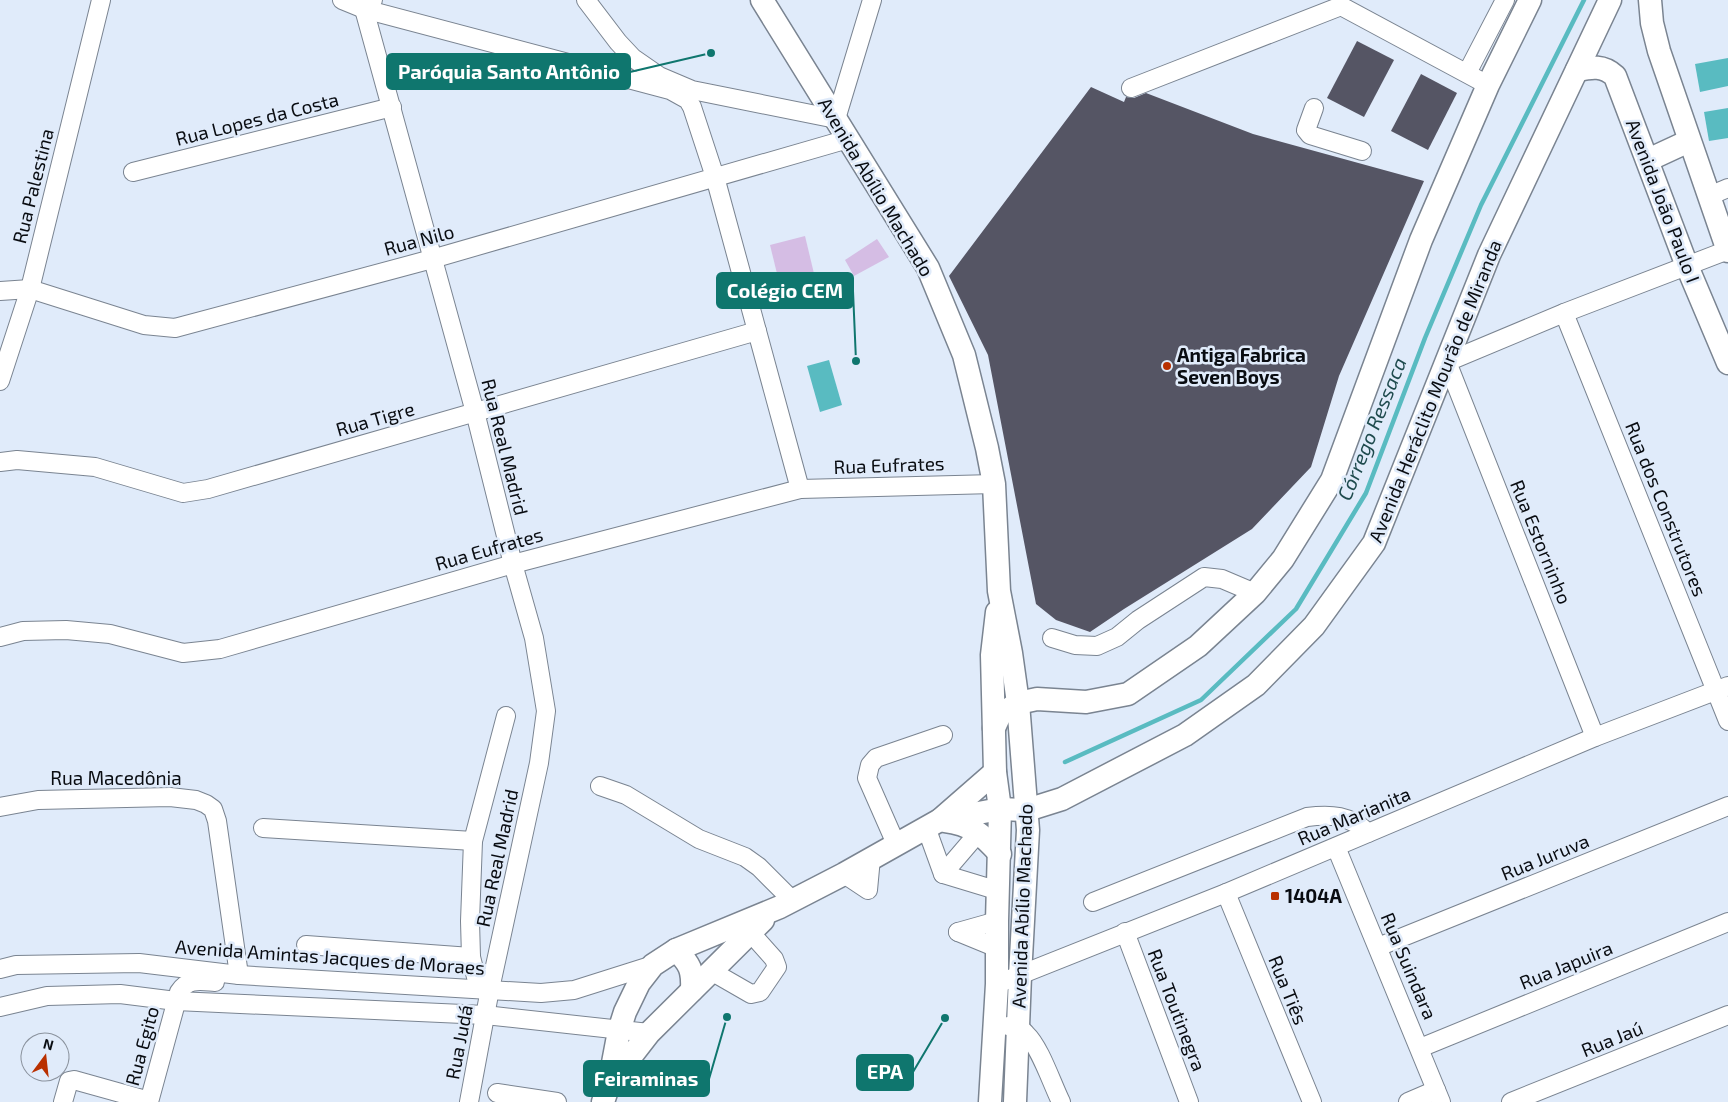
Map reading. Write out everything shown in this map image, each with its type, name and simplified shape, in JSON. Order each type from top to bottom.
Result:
[{"type":"main road","name":"Avenida Abílio Machado","points":[[762,0],[928,268],[964,355],[994,484],[1000,591],[1012,653],[1018,703],[1027,820],[1015,1102]]},
{"type":"main road","points":[[994,728],[1000,715],[1018,703],[1037,699],[1086,702],[1128,694],[1198,646],[1255,593],[1282,559],[1332,480],[1421,240],[1488,85],[1530,0]]},
{"type":"main road","name":"Avenida Heráclito Mourão de Miranda","points":[[933,824],[1000,809],[1027,820],[1062,799],[1186,735],[1256,684],[1314,626],[1374,543],[1489,255],[1610,0]]},
{"type":"main road","points":[[1650,0],[1652,23],[1659,51],[1689,141],[1719,192],[1728,250]]},
{"type":"main road","name":"Avenida João Paulo I","points":[[1577,70],[1601,67],[1610,71],[1615,76],[1687,266],[1728,363]]},
{"type":"main road","points":[[1648,160],[1689,141]]},
{"type":"main road","name":"Avenida Abílio Machado","points":[[990,1102],[997,984],[1000,854],[1000,809],[996,772],[992,655],[1000,591]]},
{"type":"main road","points":[[606,1093],[619,1031],[632,996],[653,965],[676,950],[784,905],[933,824],[996,772]]},
{"type":"main road","points":[[933,824],[955,822],[969,826],[979,832],[1000,854]]},
{"type":"main road","points":[[606,1093],[649,1034],[750,932],[784,905]]},
{"type":"main road","points":[[676,950],[690,967],[693,976],[692,990]]},
{"type":"street","name":"Rua Palestina","points":[[0,381],[30,289],[101,0]]},
{"type":"street","points":[[342,0],[369,4],[670,90],[688,100],[715,177],[800,489]]},
{"type":"street","points":[[586,0],[618,42],[640,64],[659,76],[692,90],[836,119],[872,0]]},
{"type":"street","points":[[1467,73],[1505,0]]},
{"type":"street","points":[[1131,88],[1342,3],[1488,85]]},
{"type":"street","name":"Rua Real Madrid","points":[[369,4],[392,106],[534,638],[546,710],[539,763],[484,989]]},
{"type":"street","name":"Rua Lopes da Costa","points":[[133,172],[392,106]]},
{"type":"street","points":[[1314,108],[1306,130],[1310,134],[1362,151]]},
{"type":"street","name":"Rua Nilo","points":[[0,291],[30,289],[144,325],[175,328],[432,259],[848,139]]},
{"type":"street","points":[[1446,362],[1564,313],[1728,250]]},
{"type":"street","name":"Rua dos Construtores","points":[[1564,313],[1722,689],[1728,720]]},
{"type":"street","name":"Rua Tigre","points":[[0,462],[17,460],[95,467],[183,493],[208,489],[757,331]]},
{"type":"street","name":"Rua Estorninho","points":[[1446,362],[1595,738]]},
{"type":"street","name":"Rua Eufrates","points":[[0,637],[23,632],[66,630],[110,634],[183,653],[220,649],[513,564],[800,489],[994,484]]},
{"type":"street","points":[[1052,638],[1074,645],[1097,646],[1117,636],[1138,620],[1204,578],[1222,579],[1255,593]]},
{"type":"street","name":"Rua Marianita","points":[[997,984],[1226,893],[1595,738],[1722,689]]},
{"type":"street","points":[[484,989],[471,957],[470,921],[473,840],[506,716]]},
{"type":"street","points":[[896,844],[867,778],[870,765],[876,758],[943,735]]},
{"type":"street","points":[[600,786],[626,795],[699,839],[745,857],[760,867],[784,905]]},
{"type":"street","name":"Rua Macedônia","points":[[0,807],[38,800],[170,797],[196,800],[206,804],[213,809],[217,821],[239,975]]},
{"type":"street","name":"Rua Juruva","points":[[1378,947],[1728,806]]},
{"type":"street","points":[[1092,902],[1307,817],[1339,816],[1358,824],[1368,833]]},
{"type":"street","points":[[933,824],[943,874]]},
{"type":"street","points":[[263,828],[473,840]]},
{"type":"street","points":[[943,874],[979,832]]},
{"type":"street","name":"Rua Suindara","points":[[1336,847],[1439,1096]]},
{"type":"street","points":[[943,874],[999,892]]},
{"type":"street","name":"Rua Tiês","points":[[1226,893],[1312,1102]]},
{"type":"street","points":[[997,921],[958,932],[997,948]]},
{"type":"street","name":"Rua Japuira","points":[[1420,1048],[1728,922]]},
{"type":"street","points":[[711,971],[751,994],[760,992],[778,967],[774,959],[750,932]]},
{"type":"street","name":"Rua Toutinegra","points":[[1125,932],[1189,1102]]},
{"type":"street","points":[[306,945],[471,957]]},
{"type":"street","name":"Avenida Amintas Jacques de Moraes","points":[[0,969],[16,965],[139,963],[239,975],[541,993],[574,990],[653,965]]},
{"type":"street","points":[[176,1001],[183,986],[190,982],[198,980],[218,982],[229,980],[239,975]]},
{"type":"street","name":"Rua Judá","points":[[469,1102],[485,1016],[484,989]]},
{"type":"street","points":[[0,1007],[47,996],[120,994],[176,1001],[485,1016],[649,1034]]},
{"type":"street","name":"Rua Egito","points":[[149,1101],[176,1001]]},
{"type":"street","name":"Rua Jaú","points":[[1511,1102],[1728,1015]]},
{"type":"street","points":[[995,1024],[1018,1027],[1027,1034],[1037,1049],[1061,1102]]},
{"type":"street","points":[[64,1102],[69,1082],[74,1080],[149,1101]]},
{"type":"street","points":[[498,1093],[557,1102]]},
{"type":"street","points":[[1408,1102],[1439,1096]]},
{"type":"shaded area","points":[[805,236],[817,286],[782,294],[770,245]]},
{"type":"shaded area","points":[[877,239],[889,257],[854,276],[845,260]]},
{"type":"water","points":[[1728,58],[1728,86],[1700,92],[1695,64]]},
{"type":"water","points":[[1728,108],[1728,138],[1709,141],[1704,112]]},
{"type":"water","points":[[829,360],[842,405],[820,412],[807,366]]},
{"type":"building","points":[[1357,41],[1394,60],[1364,117],[1327,98]]},
{"type":"building","points":[[1421,74],[1457,93],[1428,150],[1391,131]]},
{"type":"building","name":"Antiga Fabrica Seven Boys","points":[[1091,87],[1124,102],[1126,97],[1134,98],[1146,93],[1253,134],[1424,181],[1339,376],[1311,467],[1252,529],[1090,632],[1056,620],[1036,604],[988,355],[949,276]]},
{"type":"waterway","name":"Córrego Ressaca","points":[[1065,762],[1201,700],[1296,609],[1366,493],[1425,338],[1481,205],[1584,0]]},
{"type":"place","name":"Paróquia Santo Antônio","points":[[711,53]]},
{"type":"place","name":"Colégio CEM","points":[[856,361]]},
{"type":"place","name":"Antiga Fabrica Seven Boys","points":[[1167,366]]},
{"type":"place","name":"1404A","points":[[1275,896]]},
{"type":"place","name":"Feiraminas","points":[[727,1017]]},
{"type":"place","name":"EPA","points":[[945,1018]]}]
